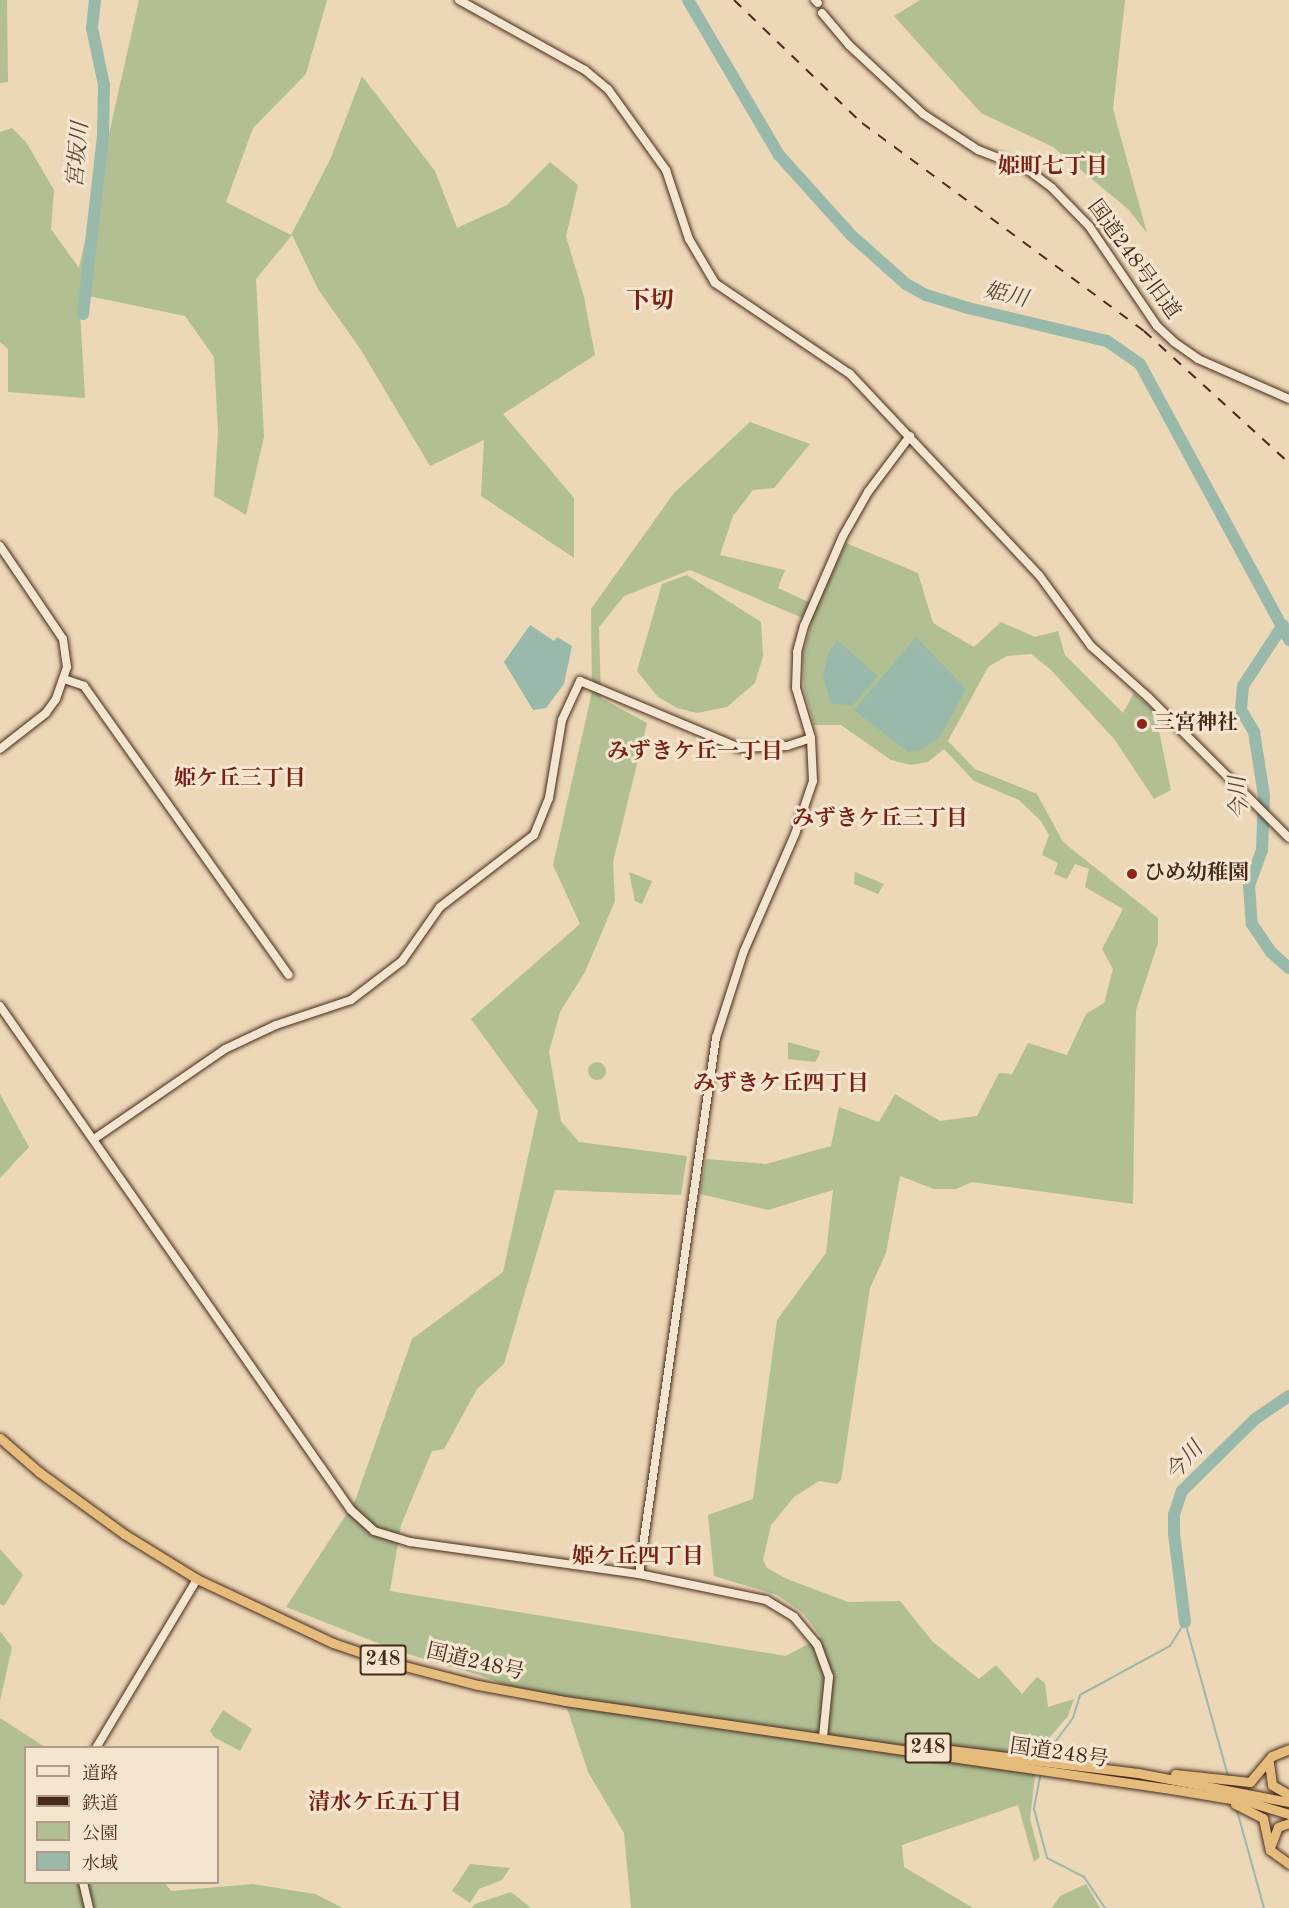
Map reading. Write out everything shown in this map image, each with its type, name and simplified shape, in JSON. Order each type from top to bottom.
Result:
[{"type":"highway","name":"国道248号","points":[[0,1438],[39,1472],[115,1527],[197,1579],[350,1650],[478,1685],[823,1737],[1032,1764],[1218,1797],[1237,1803]]},
{"type":"highway","points":[[1233,1785],[1257,1779],[1269,1760],[1278,1752],[1289,1749]]},
{"type":"highway","points":[[1269,1760],[1272,1785],[1289,1795]]},
{"type":"highway","name":"国道248号","points":[[1032,1764],[1106,1769],[1233,1785]]},
{"type":"highway","points":[[1233,1785],[1289,1802]]},
{"type":"highway","points":[[1237,1803],[1289,1814]]},
{"type":"highway","points":[[1237,1803],[1263,1818],[1270,1850],[1289,1864]]},
{"type":"highway","points":[[1270,1850],[1278,1827],[1289,1823]]},
{"type":"street","points":[[459,0],[585,70],[608,89],[666,170],[689,239],[715,283],[826,355],[910,436],[1039,575],[1091,645],[1289,838]]},
{"type":"street","name":"国道248号旧道","points":[[822,13],[849,45],[923,114],[978,150],[1027,170],[1052,188],[1089,226],[1157,326],[1174,342],[1198,359],[1289,399]]},
{"type":"street","points":[[639,1574],[716,1038],[744,951],[812,789],[815,765],[811,738],[796,688],[796,661],[804,626],[843,536],[910,436]]},
{"type":"street","points":[[0,546],[63,639],[67,667],[64,679],[46,713],[0,749]]},
{"type":"street","points":[[64,679],[84,686],[289,975]]},
{"type":"street","points":[[94,1139],[225,1049],[276,1024],[351,1000],[402,961],[440,907],[534,835],[549,798],[562,720],[580,681],[739,748],[756,750],[787,746],[811,738]]},
{"type":"street","points":[[0,1006],[351,1510],[374,1531],[410,1542],[639,1574],[766,1600],[795,1617],[818,1644],[829,1677],[823,1737]]},
{"type":"street","points":[[97,1746],[197,1579]]},
{"type":"street","points":[[83,1884],[89,1908]]},
{"type":"green space","points":[[0,0],[7,0],[8,82],[0,83]]},
{"type":"green space","points":[[139,0],[327,0],[306,74],[253,128],[226,202],[291,235],[330,160],[362,76],[435,171],[457,228],[507,205],[550,162],[578,185],[566,236],[584,297],[595,355],[503,414],[574,498],[574,558],[481,496],[484,440],[430,466],[361,350],[318,289],[292,235],[256,279],[264,437],[246,515],[214,496],[218,432],[214,357],[185,316],[79,294],[85,398],[8,392],[8,349],[0,342],[0,132],[12,128],[26,142],[54,190],[51,229],[79,268]]},
{"type":"green space","points":[[920,0],[1125,0],[1113,109],[1147,233],[1128,209],[1053,147],[981,113],[894,16]]},
{"type":"green space","points":[[750,422],[810,444],[774,488],[753,490],[733,516],[720,555],[785,570],[778,588],[817,606],[846,543],[918,573],[933,623],[974,647],[1001,622],[1035,637],[1058,631],[1065,655],[1123,713],[1134,693],[1155,711],[1171,790],[1154,799],[1115,740],[1050,669],[1031,654],[1007,656],[988,667],[948,741],[975,769],[1037,794],[1063,842],[1158,918],[1158,943],[1136,1010],[1133,1204],[972,1182],[956,1189],[934,1189],[900,1176],[886,1253],[870,1288],[841,1480],[837,1484],[819,1481],[794,1497],[771,1525],[763,1560],[767,1568],[787,1579],[848,1602],[900,1601],[933,1642],[979,1679],[996,1665],[1022,1694],[1037,1677],[1045,1683],[1048,1707],[1074,1699],[1068,1716],[1038,1751],[1030,1819],[1040,1857],[1034,1862],[1018,1805],[902,1845],[904,1867],[973,1908],[631,1908],[624,1833],[588,1772],[567,1708],[479,1675],[398,1651],[286,1607],[355,1501],[412,1339],[503,1272],[538,1111],[471,1019],[580,924],[553,865],[592,692],[591,609],[674,493]],"holes":[[[690,570],[812,622],[803,654],[804,689],[814,725],[841,725],[891,760],[911,765],[928,762],[944,749],[974,781],[1019,800],[1041,821],[1049,835],[1042,855],[1058,863],[1054,874],[1067,879],[1075,864],[1089,869],[1085,887],[1123,909],[1102,949],[1113,969],[1104,1003],[1086,1014],[1067,1055],[1028,1043],[1012,1074],[999,1073],[977,1116],[940,1121],[895,1094],[879,1122],[839,1107],[831,1146],[766,1164],[706,1159],[700,1194],[768,1210],[833,1190],[826,1253],[777,1320],[753,1499],[708,1515],[714,1576],[777,1595],[803,1613],[821,1637],[786,1656],[390,1591],[401,1525],[432,1451],[444,1449],[477,1389],[504,1364],[555,1190],[681,1195],[687,1156],[579,1142],[561,1121],[549,1052],[560,1012],[585,972],[615,901],[613,862],[647,723],[601,698],[599,627],[624,596]]]},
{"type":"green space","points":[[687,575],[761,622],[763,656],[755,683],[727,707],[697,713],[677,708],[658,697],[637,671],[662,584]]},
{"type":"green space","points":[[629,872],[652,881],[642,904],[635,901]]},
{"type":"green space","points":[[855,872],[884,884],[878,894],[854,884]]},
{"type":"green space","points":[[788,1042],[820,1051],[819,1056],[815,1062],[788,1059]]},
{"type":"green space","points":[[597,1062],[603,1065],[606,1071],[603,1077],[597,1080],[591,1077],[588,1071],[591,1065]]},
{"type":"green space","points":[[0,1094],[29,1147],[0,1178]]},
{"type":"green space","points":[[0,1549],[23,1575],[4,1606],[0,1604]]},
{"type":"green space","points":[[0,1631],[12,1647],[0,1701]]},
{"type":"green space","points":[[223,1710],[252,1729],[240,1751],[214,1737],[210,1731]]},
{"type":"green space","points":[[0,1718],[43,1746],[24,1746],[24,1884],[166,1884],[171,1891],[253,1884],[315,1894],[343,1908],[0,1908]]},
{"type":"green space","points":[[470,1864],[510,1868],[502,1880],[479,1889],[470,1903],[452,1891]]},
{"type":"green space","points":[[1086,1884],[1100,1908],[1052,1908],[1060,1896]]},
{"type":"green space","points":[[511,1892],[531,1908],[472,1908],[475,1904]]},
{"type":"water","points":[[530,625],[554,641],[557,637],[572,646],[564,684],[546,708],[533,710],[504,662]]},
{"type":"water","points":[[916,637],[966,689],[939,738],[920,750],[908,752],[854,710]]},
{"type":"water","points":[[837,640],[878,676],[853,705],[831,704],[823,676],[828,654]]},
{"type":"waterway","name":"宮坂川","points":[[83,314],[103,136],[104,85],[92,28],[95,0]]},
{"type":"waterway","name":"姫川","points":[[688,0],[779,155],[851,235],[906,284],[926,295],[968,308],[1107,341],[1140,364],[1289,640]]},
{"type":"waterway","name":"今川","points":[[1283,625],[1243,686],[1241,710],[1254,732],[1264,796],[1262,850],[1249,885],[1252,924],[1271,952],[1289,968]]},
{"type":"waterway","name":"今川","points":[[1185,1622],[1174,1534],[1174,1515],[1182,1491],[1255,1419],[1289,1396]]},
{"type":"waterway","points":[[1185,1622],[1228,1776]]},
{"type":"waterway","points":[[1043,1758],[1073,1718],[1080,1695],[1170,1646],[1185,1622]]},
{"type":"waterway","points":[[1041,1772],[1034,1809],[1047,1858],[1084,1877],[1105,1908]]},
{"type":"waterway","points":[[1236,1807],[1264,1908]]},
{"type":"railway","points":[[734,0],[862,123],[1144,331],[1289,463]]},
{"type":"place","name":"三宮神社","points":[[1142,724]]},
{"type":"place","name":"ひめ幼稚園","points":[[1132,874]]},
{"type":"district","name":"姫町七丁目","points":[[1053,168]]},
{"type":"district","name":"下切","points":[[650,303]]},
{"type":"district","name":"みずきケ丘一丁目","points":[[695,753]]},
{"type":"district","name":"姫ケ丘三丁目","points":[[240,780]]},
{"type":"district","name":"みずきケ丘三丁目","points":[[880,820]]},
{"type":"district","name":"みずきケ丘四丁目","points":[[781,1085]]},
{"type":"district","name":"姫ケ丘四丁目","points":[[638,1558]]},
{"type":"district","name":"清水ケ丘五丁目","points":[[385,1804]]}]
